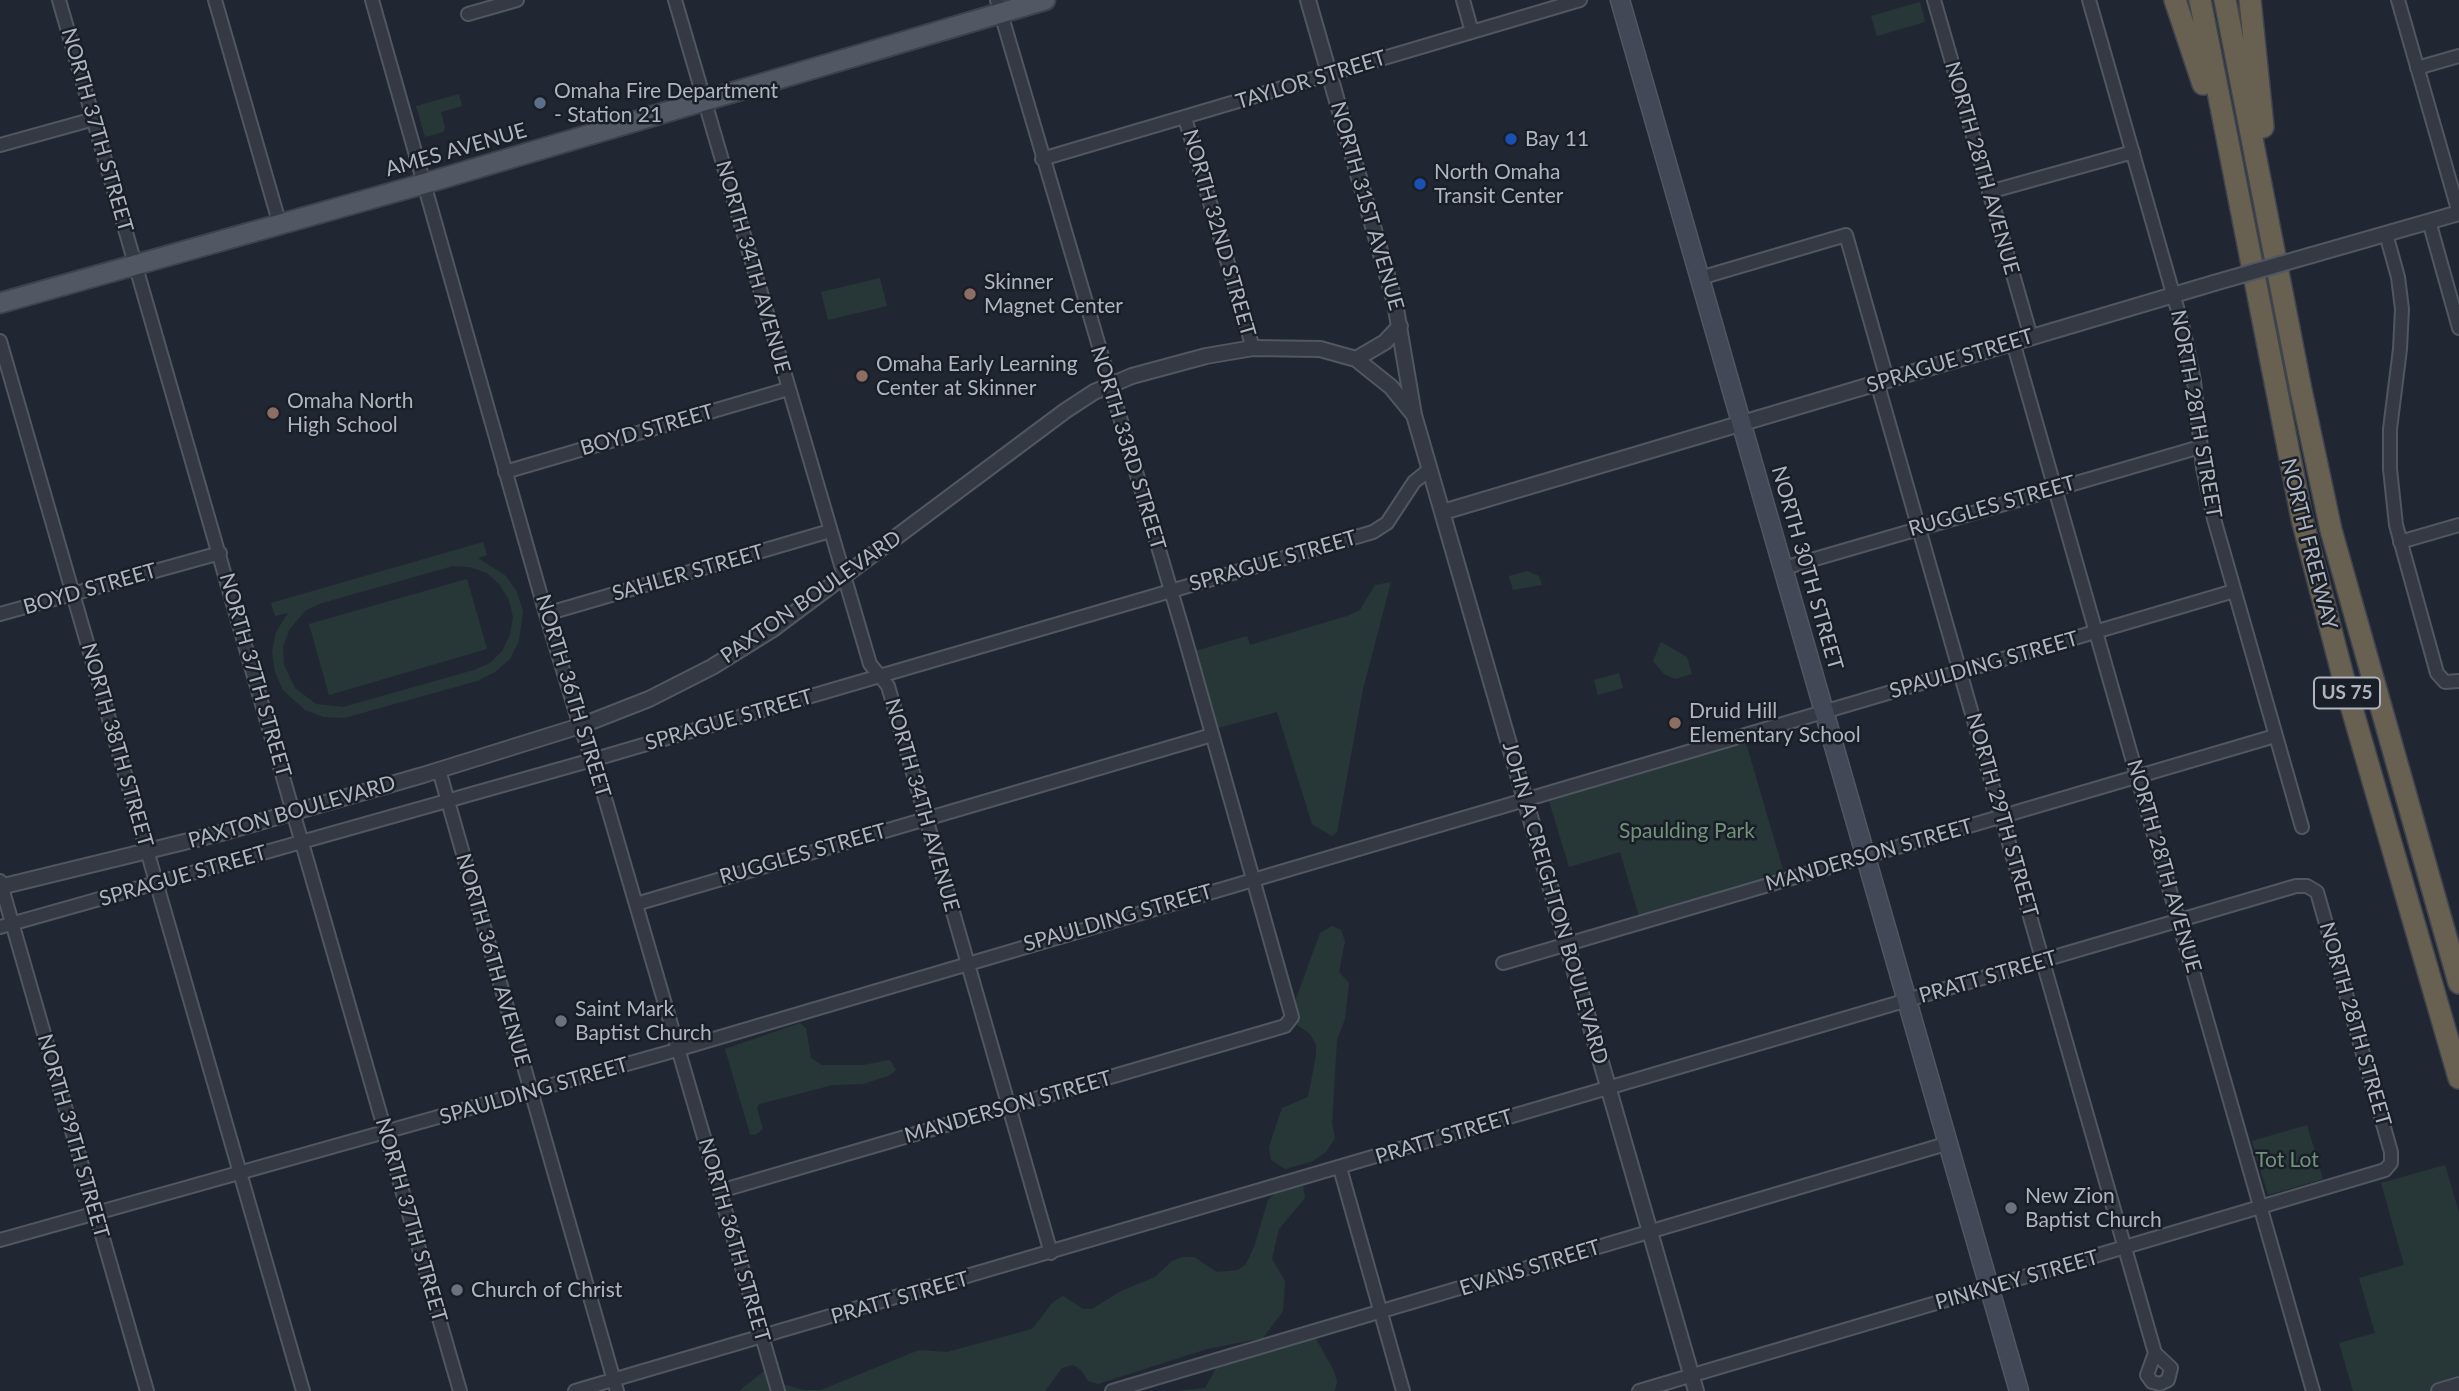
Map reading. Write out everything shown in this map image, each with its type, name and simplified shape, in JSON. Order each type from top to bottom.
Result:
[{"type":"highway","points":[[2175,0],[2199,72],[2257,302]]},
{"type":"highway","name":"NORTH FREEWAY","points":[[2200,0],[2288,461],[2319,587],[2459,1078]]},
{"type":"highway","name":"NORTH FREEWAY","points":[[2225,0],[2318,472],[2349,600],[2459,983]]},
{"type":"highway","points":[[2250,0],[2283,296]]},
{"type":"main road","name":"AMES AVENUE","points":[[0,303],[423,184],[705,100],[999,6],[1045,0]]},
{"type":"main road","name":"NORTH 30TH STREET","points":[[1620,0],[2019,1391]]},
{"type":"street","name":"NORTH 37TH STREET","points":[[59,0],[460,1391]]},
{"type":"street","points":[[215,0],[280,225]]},
{"type":"street","name":"NORTH 36TH STREET","points":[[372,0],[546,614],[636,904],[778,1391]]},
{"type":"street","name":"NORTH 34TH AVENUE","points":[[675,0],[870,664],[888,686],[1051,1253]]},
{"type":"street","name":"NORTH 31ST AVENUE","points":[[1308,0],[1400,326],[1414,415]]},
{"type":"street","points":[[1463,0],[1472,32]]},
{"type":"street","name":"TAYLOR STREET","points":[[1042,159],[1580,0]]},
{"type":"street","name":"NORTH 28TH AVENUE","points":[[1934,0],[2031,337]]},
{"type":"street","name":"NORTH 28TH STREET","points":[[2089,0],[2191,361],[2200,447],[2214,519],[2302,827]]},
{"type":"street","points":[[2399,0],[2459,213]]},
{"type":"street","points":[[468,14],[508,1]]},
{"type":"street","name":"NORTH 33RD STREET","points":[[999,6],[1292,1017]]},
{"type":"street","points":[[2417,68],[2459,56]]},
{"type":"street","name":"NORTH 32ND STREET","points":[[1185,118],[1253,348]]},
{"type":"street","points":[[0,145],[94,119]]},
{"type":"street","points":[[1989,192],[2133,152]]},
{"type":"street","name":"SPRAGUE STREET","points":[[1443,512],[2013,342],[2459,213]]},
{"type":"street","points":[[2429,221],[2459,328]]},
{"type":"street","points":[[2386,234],[2398,277],[2402,309],[2390,455],[2400,542],[2436,671],[2442,680],[2459,681]]},
{"type":"street","name":"NORTH 29TH STREET","points":[[1700,278],[1846,235],[1919,528],[2155,1353]]},
{"type":"street","points":[[1356,359],[1385,342],[1400,326]]},
{"type":"street","name":"NORTH 38TH STREET","points":[[0,341],[303,1391]]},
{"type":"street","name":"NORTH 28TH AVENUE","points":[[2013,342],[2313,1391]]},
{"type":"street","name":"PAXTON BOULEVARD","points":[[1,885],[148,851],[294,812],[580,726],[649,699],[712,667],[773,629],[1065,411],[1108,386],[1152,369],[1253,348],[1305,347],[1356,359],[1391,387],[1414,415]]},
{"type":"street","name":"BOYD STREET","points":[[505,472],[788,389]]},
{"type":"street","name":"JOHN A CREIGHTON BOULEVARD","points":[[1414,415],[1696,1391]]},
{"type":"street","name":"RUGGLES STREET","points":[[1784,568],[2200,447]]},
{"type":"street","name":"SPRAGUE STREET","points":[[6,926],[448,802],[1373,532],[1387,523],[1414,482],[1430,469]]},
{"type":"street","points":[[2400,542],[2459,525]]},
{"type":"street","name":"SAHLER STREET","points":[[546,614],[830,531]]},
{"type":"street","name":"BOYD STREET","points":[[0,614],[220,553]]},
{"type":"street","name":"SPAULDING STREET","points":[[0,1240],[678,1049],[2234,592]]},
{"type":"street","name":"RUGGLES STREET","points":[[636,904],[1212,735]]},
{"type":"street","name":"MANDERSON STREET","points":[[1503,963],[2275,736]]},
{"type":"street","name":"NORTH 36TH AVENUE","points":[[439,770],[615,1386]]},
{"type":"street","name":"NORTH 39TH STREET","points":[[1,885],[6,926],[96,1213],[147,1391]]},
{"type":"street","name":"PRATT STREET","points":[[575,1391],[615,1386],[763,1338],[2296,886],[2312,888]]},
{"type":"street","name":"NORTH 28TH STREET","points":[[2312,888],[2318,894],[2391,1152],[2390,1163]]},
{"type":"street","name":"MANDERSON STREET","points":[[720,1191],[1285,1026],[1292,1017]]},
{"type":"street","name":"EVANS STREET","points":[[1111,1391],[1949,1143]]},
{"type":"street","name":"PINKNEY STREET","points":[[1640,1391],[2381,1172],[2390,1163]]},
{"type":"street","points":[[1340,1168],[1403,1391]]},
{"type":"street","points":[[2439,1391],[2459,1385]]},
{"type":"green space","points":[[1920,2],[1925,22],[1877,36],[1871,16]]},
{"type":"green space","points":[[459,94],[462,106],[441,112],[445,128],[443,132],[425,137],[416,106]]},
{"type":"green space","points":[[880,278],[887,306],[828,320],[821,292]]},
{"type":"green space","points":[[483,542],[487,555],[478,558],[506,576],[517,592],[523,611],[519,641],[510,659],[495,672],[477,681],[344,718],[324,717],[305,710],[283,690],[275,672],[272,652],[276,632],[288,613],[275,616],[271,603]],"holes":[[[453,566],[470,567],[487,573],[500,585],[509,600],[513,617],[510,635],[502,651],[490,663],[474,670],[343,707],[316,704],[295,688],[284,665],[283,647],[289,630],[306,610],[322,603]]]},
{"type":"green space","points":[[1527,571],[1539,576],[1542,585],[1513,590],[1509,576]]},
{"type":"green space","points":[[467,579],[487,649],[329,695],[309,624]]},
{"type":"green space","points":[[1391,582],[1363,689],[1337,832],[1332,836],[1312,824],[1277,712],[1218,728],[1195,651],[1247,636],[1250,645],[1347,616],[1360,610],[1375,585]]},
{"type":"green space","points":[[1661,642],[1687,657],[1692,674],[1675,679],[1664,674],[1653,661]]},
{"type":"green space","points":[[1619,673],[1623,688],[1598,695],[1594,680]]},
{"type":"green space","name":"Spaulding Park","points":[[1746,743],[1784,873],[1639,916],[1620,852],[1569,867],[1549,801]]},
{"type":"green space","points":[[1332,926],[1341,930],[1345,941],[1339,972],[1349,983],[1345,1019],[1337,1040],[1332,1123],[1335,1138],[1327,1151],[1313,1161],[1285,1169],[1271,1160],[1269,1148],[1282,1108],[1308,1097],[1316,1056],[1316,1045],[1310,1034],[1293,1022],[1293,1007],[1320,933]]},
{"type":"green space","points":[[800,1023],[806,1028],[811,1058],[822,1065],[863,1065],[890,1060],[896,1070],[888,1076],[863,1084],[833,1085],[759,1104],[757,1108],[763,1129],[755,1135],[750,1134],[725,1049]]},
{"type":"green space","name":"Tot Lot","points":[[2307,1125],[2323,1179],[2268,1195],[2252,1141]]},
{"type":"green space","points":[[2445,1165],[2459,1212],[2459,1391],[2353,1391],[2339,1343],[2375,1333],[2359,1278],[2404,1265],[2381,1183]]},
{"type":"green space","points":[[1303,1185],[1305,1198],[1279,1229],[1272,1259],[1285,1281],[1283,1311],[1263,1338],[1207,1349],[1098,1384],[1088,1381],[1081,1370],[1073,1365],[1062,1368],[1045,1391],[739,1391],[764,1371],[783,1384],[803,1390],[821,1390],[919,1350],[947,1352],[1032,1329],[1053,1302],[1063,1296],[1083,1309],[1092,1309],[1121,1291],[1155,1277],[1172,1261],[1183,1257],[1194,1257],[1217,1272],[1238,1270],[1246,1264],[1254,1247],[1268,1200],[1279,1190]]},
{"type":"green space","points":[[1315,1337],[1333,1369],[1337,1381],[1335,1391],[1176,1391],[1205,1388],[1217,1367],[1228,1360]]},
{"type":"place","name":"Omaha Fire Department - Station 21","points":[[540,103]]},
{"type":"place","name":"Bay 11","points":[[1511,139]]},
{"type":"place","name":"North Omaha Transit Center","points":[[1420,184]]},
{"type":"place","name":"Skinner Magnet Center","points":[[970,294]]},
{"type":"place","name":"Omaha Early Learning Center at Skinner","points":[[862,376]]},
{"type":"place","name":"Omaha North High School","points":[[273,413]]},
{"type":"place","name":"Druid Hill Elementary School","points":[[1675,723]]},
{"type":"place","name":"Saint Mark Baptist Church","points":[[561,1021]]},
{"type":"place","name":"New Zion Baptist Church","points":[[2011,1208]]},
{"type":"place","name":"Church of Christ","points":[[457,1290]]}]
